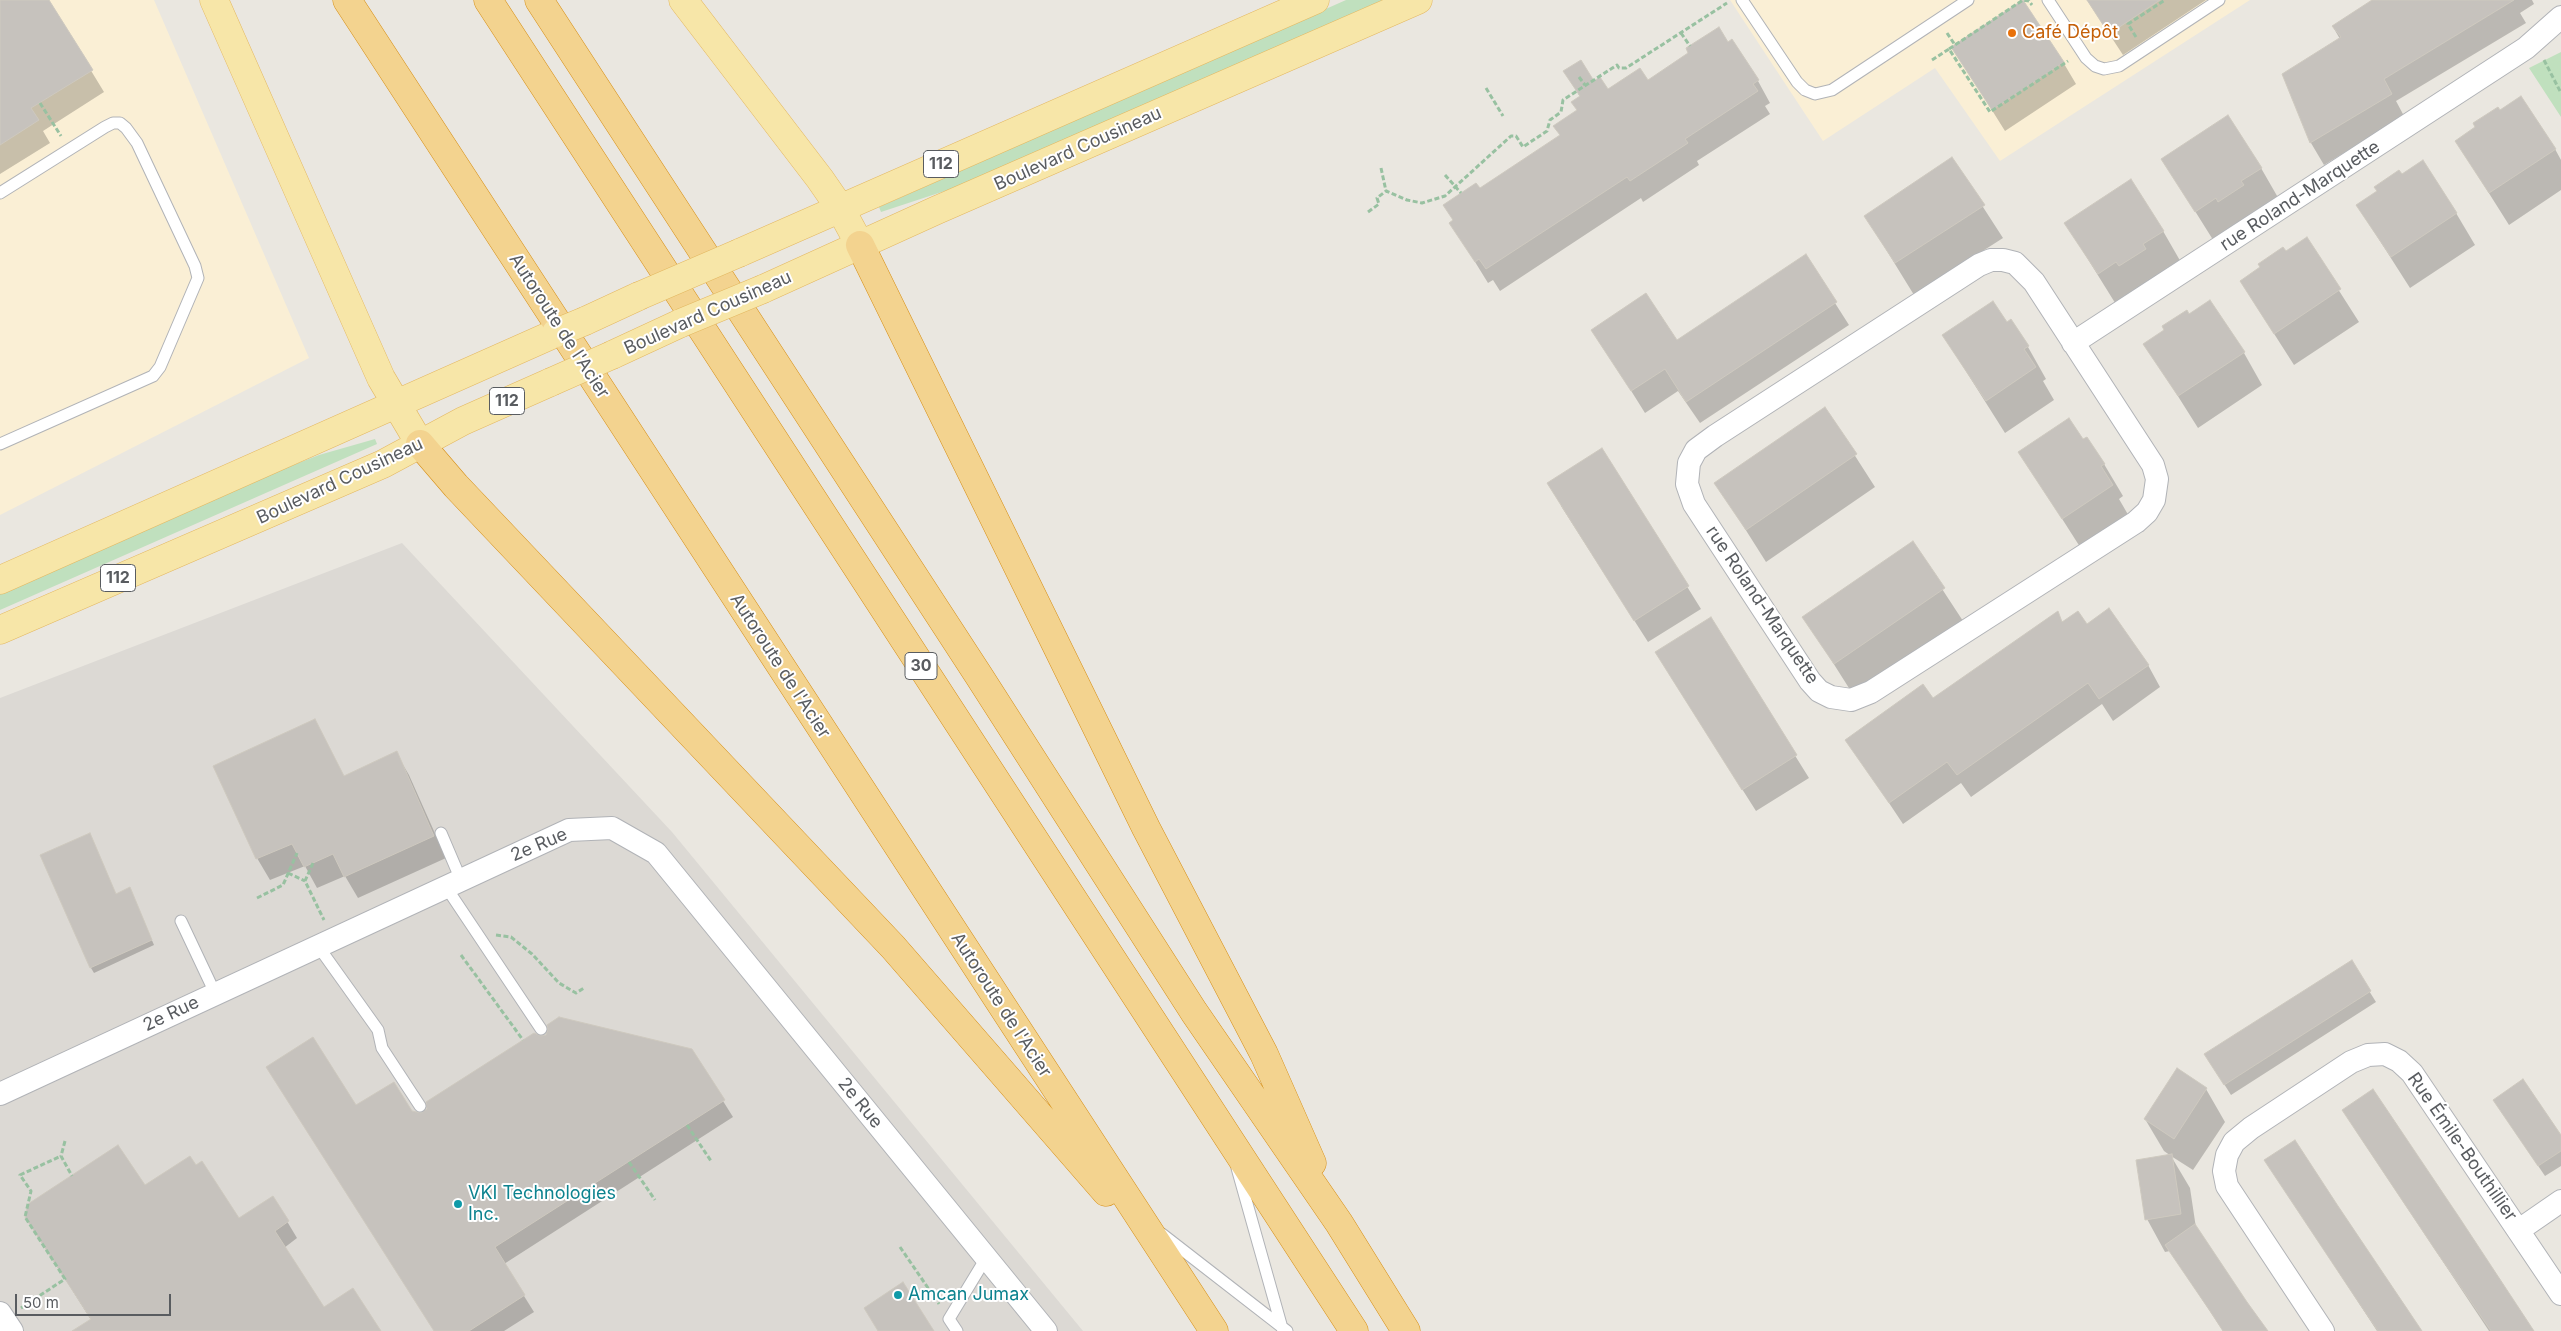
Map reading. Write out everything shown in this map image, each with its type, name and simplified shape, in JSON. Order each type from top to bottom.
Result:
[{"type":"highway","name":"Autoroute de l'Acier","points":[[347,0],[1214,1331]]},
{"type":"highway","name":"30","points":[[488,0],[1354,1331]]},
{"type":"highway","points":[[539,0],[980,676],[1194,1012],[1339,1224],[1406,1331]]},
{"type":"highway","points":[[860,245],[1146,828],[1264,1054],[1339,1224]]},
{"type":"highway","points":[[420,444],[456,486],[893,947],[1175,1270]]},
{"type":"main road","points":[[214,0],[370,354],[395,405],[420,444]]},
{"type":"main road","points":[[683,0],[800,151],[840,208],[860,245]]},
{"type":"main road","name":"112","points":[[0,580],[1315,0]]},
{"type":"main road","name":"Boulevard Cousineau","points":[[0,630],[383,464],[463,421],[1418,0]]},
{"type":"street","name":"rue Roland-Marquette","points":[[2534,53],[2561,17]]},
{"type":"street","name":"rue Roland-Marquette","points":[[2073,343],[2561,36]]},
{"type":"street","name":"rue Roland-Marquette","points":[[1991,260],[2010,261],[2025,271],[2073,343],[2153,465],[2157,479],[2156,493],[2147,512],[1864,696],[1844,700],[1831,697],[1820,691],[1810,681],[1690,498],[1686,484],[1687,470],[1696,450],[1979,265],[1991,260]]},
{"type":"street","name":"2e Rue","points":[[0,1094],[50,1073],[215,993],[569,830],[612,828],[656,852],[1046,1331]]},
{"type":"street","name":"Rue Émile-Bouthillier","points":[[2323,1331],[2227,1186],[2224,1171],[2227,1156],[2234,1142],[2251,1128],[2351,1062],[2368,1055],[2385,1054],[2399,1061],[2412,1073],[2561,1294]]},
{"type":"street","name":"Rue Émile-Bouthillier","points":[[2519,1230],[2561,1202]]},
{"type":"lane","points":[[1742,0],[1797,82],[1805,90],[1816,94],[1832,90],[1968,0]]},
{"type":"lane","points":[[2048,0],[2086,58],[2094,66],[2104,69],[2119,66],[2219,0]]},
{"type":"lane","points":[[0,193],[105,127],[113,123],[120,123],[137,143],[195,266],[198,278],[160,367],[152,376],[0,444]]},
{"type":"lane","points":[[440,833],[454,883],[482,940],[541,1029]]},
{"type":"lane","points":[[181,921],[215,993]]},
{"type":"lane","points":[[326,942],[378,1030],[382,1048],[420,1106]]},
{"type":"lane","points":[[1228,1138],[1283,1330]]},
{"type":"lane","points":[[1100,1185],[1283,1330]]},
{"type":"lane","points":[[957,1331],[949,1319],[986,1258]]},
{"type":"path","points":[[1932,60],[2023,0],[2029,1],[2034,9]]},
{"type":"path","points":[[2138,40],[2128,24],[2164,0]]},
{"type":"path","points":[[1386,191],[1407,200],[1422,203],[1438,199],[1455,187],[1511,136],[1516,136],[1523,146],[1547,131],[1550,120],[1561,112],[1564,100],[1585,85],[1617,65],[1619,68],[1626,68],[1729,2]]},
{"type":"path","points":[[1944,28],[1955,45]]},
{"type":"path","points":[[1681,33],[1690,46]]},
{"type":"path","points":[[1949,49],[1990,112],[2068,62],[2063,54]]},
{"type":"path","points":[[2534,53],[2561,93]]},
{"type":"path","points":[[1579,77],[1585,85]]},
{"type":"path","points":[[1486,88],[1503,116]]},
{"type":"path","points":[[40,103],[60,135]]},
{"type":"path","points":[[1381,168],[1386,191]]},
{"type":"path","points":[[1445,176],[1461,193]]},
{"type":"path","points":[[1368,212],[1379,204],[1376,198],[1386,191]]},
{"type":"path","points":[[258,898],[283,885],[297,853]]},
{"type":"path","points":[[313,863],[305,880],[326,942]]},
{"type":"path","points":[[288,873],[305,880]]},
{"type":"path","points":[[482,940],[493,934],[511,937],[532,954],[559,983],[576,993],[584,988]]},
{"type":"path","points":[[461,955],[523,1040]]},
{"type":"path","points":[[686,1125],[712,1161]]},
{"type":"path","points":[[65,1141],[61,1156],[72,1176]]},
{"type":"path","points":[[5,1321],[64,1279],[24,1217],[30,1191],[20,1175],[61,1156]]},
{"type":"path","points":[[629,1162],[655,1200]]},
{"type":"path","points":[[900,1247],[949,1319]]},
{"type":"shaded area","points":[[0,0],[154,0],[309,358],[0,515]]},
{"type":"shaded area","points":[[1730,0],[2250,0],[2000,161],[1935,68],[1823,141]]},
{"type":"shaded area","points":[[402,543],[672,832],[1083,1331],[0,1331],[0,698]]},
{"type":"green space","points":[[1346,0],[1383,0],[966,184],[881,212],[879,207]]},
{"type":"green space","points":[[2561,52],[2561,117],[2529,68]]},
{"type":"green space","points":[[375,439],[377,444],[0,610],[0,594],[273,473],[319,455]]},
{"type":"building","points":[[0,0],[49,0],[93,70],[31,108],[39,120],[0,145]]},
{"type":"building","points":[[2023,0],[2064,62],[1992,110],[1951,47]]},
{"type":"building","points":[[2087,0],[2160,0],[2109,34]]},
{"type":"building","points":[[2372,0],[2514,0],[2384,79],[2392,94],[2310,143],[2282,74],[2341,37],[2332,26]]},
{"type":"building","points":[[1719,27],[1728,42],[1732,39],[1759,80],[1753,84],[1758,91],[1685,139],[1688,143],[1630,181],[1627,177],[1486,269],[1479,259],[1475,262],[1449,223],[1453,220],[1443,205],[1476,183],[1480,188],[1560,135],[1553,126],[1577,110],[1571,102],[1580,96],[1563,71],[1581,60],[1594,81],[1600,77],[1608,89],[1640,68],[1648,80],[1688,53],[1686,48]]},
{"type":"building","points":[[2521,96],[2556,149],[2489,193],[2455,141],[2475,127],[2473,123],[2498,107],[2500,110]]},
{"type":"building","points":[[2228,115],[2262,168],[2241,181],[2244,185],[2218,202],[2216,198],[2195,212],[2161,159]]},
{"type":"building","points":[[1952,157],[1985,205],[1895,263],[1864,216]]},
{"type":"building","points":[[2423,160],[2457,213],[2391,257],[2356,205],[2377,191],[2374,187],[2399,170],[2402,174]]},
{"type":"building","points":[[2131,179],[2164,231],[2143,244],[2146,249],[2119,266],[2116,262],[2098,274],[2064,223]]},
{"type":"building","points":[[2307,237],[2341,289],[2274,334],[2240,281],[2260,267],[2258,264],[2283,247],[2286,251]]},
{"type":"building","points":[[1806,254],[1837,302],[1686,402],[1665,369],[1631,391],[1591,330],[1646,293],[1677,340]]},
{"type":"building","points":[[2210,300],[2245,352],[2178,396],[2143,344],[2164,330],[2162,326],[2187,310],[2189,314]]},
{"type":"building","points":[[1993,301],[2007,322],[2011,319],[2029,346],[2024,349],[2036,367],[1986,401],[1942,335]]},
{"type":"building","points":[[1825,407],[1857,454],[1746,530],[1714,483]]},
{"type":"building","points":[[2069,418],[2083,439],[2087,437],[2105,464],[2101,466],[2113,485],[2062,519],[2018,452]]},
{"type":"building","points":[[1602,448],[1689,586],[1634,621],[1547,483]]},
{"type":"building","points":[[1913,541],[1945,588],[1834,664],[1802,617]]},
{"type":"building","points":[[2109,608],[2149,665],[2099,699],[2088,683],[1957,775],[1947,762],[1889,803],[1845,740],[1923,684],[1933,698],[2058,611],[2062,622],[2078,611],[2087,624]]},
{"type":"building","points":[[1711,617],[1797,755],[1742,790],[1655,652]]},
{"type":"building","points":[[315,719],[344,776],[397,751],[434,836],[344,877],[333,854],[304,867],[292,844],[256,859],[213,766]]},
{"type":"building","points":[[90,833],[116,894],[130,887],[152,940],[90,968],[40,855]]},
{"type":"building","points":[[2352,960],[2371,991],[2224,1085],[2204,1054]]},
{"type":"building","name":"VKI Technologies Inc.","points":[[559,1017],[692,1049],[725,1100],[495,1247],[525,1295],[469,1331],[434,1331],[266,1067],[313,1037],[356,1105],[394,1082],[412,1111],[421,1113],[427,1109],[426,1102],[534,1033],[541,1036],[546,1035],[547,1025]]},
{"type":"building","points":[[2177,1068],[2207,1088],[2174,1139],[2144,1119]]},
{"type":"building","points":[[2523,1079],[2561,1135],[2561,1151],[2538,1166],[2493,1100]]},
{"type":"building","points":[[2373,1089],[2534,1331],[2491,1331],[2342,1110]]},
{"type":"building","points":[[2295,1140],[2422,1331],[2378,1331],[2359,1303],[2264,1160]]},
{"type":"building","points":[[118,1145],[145,1185],[190,1156],[196,1165],[202,1161],[239,1218],[273,1196],[289,1221],[275,1231],[324,1307],[353,1288],[381,1331],[72,1331],[91,1319],[25,1217],[28,1204]]},
{"type":"building","points":[[2172,1154],[2181,1214],[2145,1220],[2136,1160]]},
{"type":"building","points":[[2195,1224],[2268,1331],[2223,1331],[2165,1245]]},
{"type":"building","name":"Amcan Jumax","points":[[903,1282],[934,1331],[878,1331],[864,1308]]},
{"type":"place","name":"Café Dépôt","points":[[2012,33]]},
{"type":"place","name":"VKI Technologies Inc.","points":[[458,1204]]},
{"type":"place","name":"Amcan Jumax","points":[[898,1295]]}]
